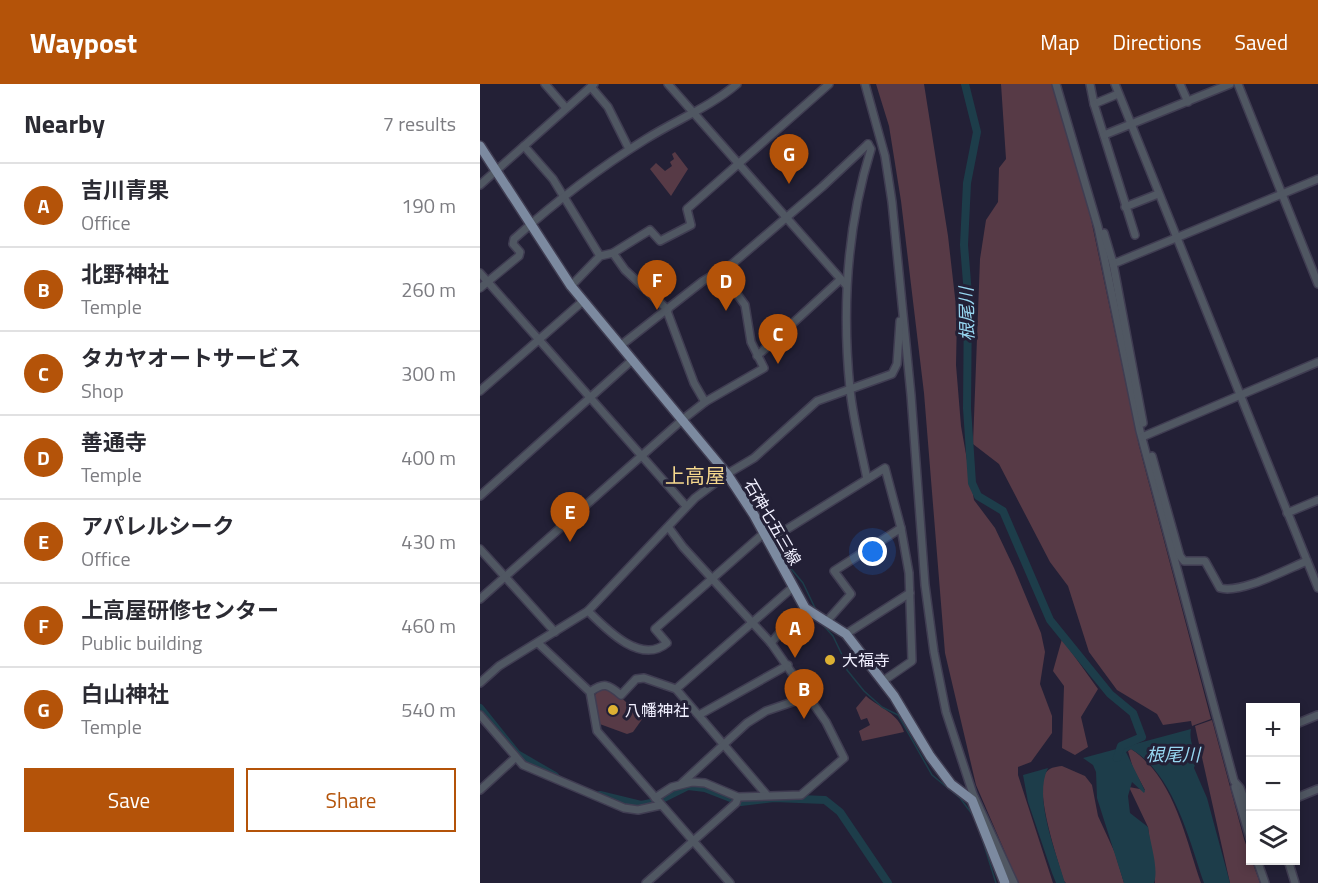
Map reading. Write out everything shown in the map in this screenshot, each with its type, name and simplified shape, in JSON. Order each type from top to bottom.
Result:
[{"type":"main road","name":"石神七五三線","points":[[480,146],[571,286],[727,474],[808,612]]},
{"type":"main road","points":[[808,612],[846,634],[883,681],[951,784],[972,800],[1005,883]]},
{"type":"street","points":[[545,84],[566,108]]},
{"type":"street","points":[[668,84],[843,282]]},
{"type":"street","points":[[480,288],[519,256],[520,252],[513,244],[513,239],[563,196],[629,150],[737,84]]},
{"type":"street","points":[[571,286],[600,256],[613,253],[650,230],[660,241],[691,225],[687,209],[830,84]]},
{"type":"street","points":[[865,84],[885,156],[901,304],[924,574],[934,652],[946,712],[973,794],[1014,883]]},
{"type":"street","points":[[1056,84],[1098,227],[1143,435],[1246,821]]},
{"type":"street","points":[[1090,84],[1094,104],[1135,235]]},
{"type":"street","points":[[1114,84],[1318,588]]},
{"type":"street","points":[[1180,84],[1188,102]]},
{"type":"street","points":[[1104,135],[1230,84]]},
{"type":"street","points":[[1238,84],[1282,194],[1315,266],[1318,284]]},
{"type":"street","points":[[480,185],[592,86],[608,107],[629,150]]},
{"type":"street","points":[[1094,104],[1118,94]]},
{"type":"street","points":[[620,346],[668,311],[703,281],[721,272],[785,219],[868,144],[871,149],[862,177],[843,282],[850,389],[867,479]]},
{"type":"street","points":[[524,146],[553,179],[600,256]]},
{"type":"street","points":[[1113,263],[1318,179]]},
{"type":"street","points":[[1125,207],[1158,194]]},
{"type":"street","points":[[1098,227],[1103,232],[1113,263],[1142,411],[1143,435],[1180,556],[1184,561],[1205,561],[1216,584],[1227,590],[1307,561]]},
{"type":"street","points":[[613,253],[633,278],[668,311],[694,383],[705,402]]},
{"type":"street","points":[[480,599],[682,420],[705,402],[764,368],[750,342],[746,305],[721,272]]},
{"type":"street","points":[[480,273],[686,506]]},
{"type":"street","points":[[757,356],[843,282]]},
{"type":"street","points":[[480,391],[583,301]]},
{"type":"street","points":[[480,683],[499,666],[588,611],[669,528],[686,506],[727,474],[754,458],[817,401],[892,374],[896,370],[901,304]]},
{"type":"street","points":[[480,496],[631,361]]},
{"type":"street","points":[[1143,435],[1318,362]]},
{"type":"street","points":[[588,611],[613,635],[644,651],[658,650],[667,643],[655,629],[713,577],[766,537],[885,468],[901,528],[910,593],[912,661],[883,681]]},
{"type":"street","points":[[1287,513],[1318,500]]},
{"type":"street","points":[[646,883],[737,799],[766,794],[801,795],[844,758],[826,722],[807,697],[800,681],[788,665],[713,577],[683,547],[669,528]]},
{"type":"street","points":[[826,621],[851,594],[834,571],[901,528]]},
{"type":"street","points":[[480,549],[555,632]]},
{"type":"street","points":[[676,689],[793,588]]},
{"type":"street","points":[[846,634],[910,593]]},
{"type":"street","points":[[771,643],[783,629],[808,612]]},
{"type":"street","points":[[538,643],[590,692],[597,731],[730,883]]},
{"type":"street","points":[[699,715],[788,665]]},
{"type":"street","points":[[590,692],[604,684],[609,685],[621,695],[636,679],[644,678],[676,689],[766,794]]},
{"type":"street","points":[[655,798],[682,783],[725,746],[747,723],[766,711],[807,697]]},
{"type":"street","points":[[480,715],[515,758],[572,788],[624,808],[644,810],[661,805]]},
{"type":"street","points":[[1300,722],[1318,715]]},
{"type":"street","points":[[480,790],[515,758]]},
{"type":"street","points":[[1234,781],[1240,788],[1250,811]]},
{"type":"street","points":[[682,783],[705,783],[737,799]]},
{"type":"street","points":[[1300,796],[1318,789]]},
{"type":"street","points":[[1258,865],[1265,883]]},
{"type":"street","points":[[1289,865],[1295,883]]},
{"type":"shaded area","points":[[876,84],[924,84],[948,236],[957,315],[956,365],[961,426],[974,500],[995,528],[1014,568],[1041,633],[1045,652],[1040,684],[1052,716],[1052,733],[1031,762],[1018,767],[1018,775],[1053,883],[1019,883],[1017,880],[976,785],[945,653],[924,393],[901,201],[889,126]]},
{"type":"shaded area","points":[[1001,84],[1054,84],[1088,205],[1139,446],[1211,719],[1192,726],[1191,721],[1163,725],[1157,714],[1117,690],[1089,652],[1068,586],[1050,562],[999,464],[973,444],[980,259],[986,220],[998,202],[999,168],[1006,159]]},
{"type":"shaded area","points":[[675,152],[688,169],[671,196],[650,169],[656,163],[665,171],[672,166],[670,162],[674,159],[672,154]]},
{"type":"shaded area","points":[[1062,639],[1098,689],[1081,717],[1088,747],[1075,755],[1062,748],[1064,686],[1053,671]]},
{"type":"shaded area","points":[[602,687],[610,687],[643,718],[633,732],[627,734],[597,723],[594,696]]},
{"type":"shaded area","points":[[866,696],[893,715],[904,732],[862,741],[859,731],[870,725],[867,718],[861,720],[856,708]]},
{"type":"shaded area","points":[[1212,720],[1246,844],[1246,865],[1253,865],[1260,883],[1230,883],[1195,726]]},
{"type":"shaded area","points":[[1131,749],[1146,761],[1168,792],[1183,828],[1201,883],[1155,883],[1148,827],[1129,787],[1145,790],[1133,768],[1128,751]]},
{"type":"shaded area","points":[[1062,766],[1085,776],[1092,785],[1098,816],[1115,853],[1124,883],[1066,883],[1064,881],[1048,827],[1043,796],[1045,774],[1050,769]]},
{"type":"water","points":[[1191,729],[1194,768],[1207,798],[1230,883],[1204,883],[1186,828],[1169,791],[1146,760],[1131,749],[1126,752],[1145,791],[1144,793],[1132,782],[1128,796],[1130,813],[1148,827],[1155,863],[1155,877],[1154,883],[1124,883],[1097,798],[1096,772],[1093,765],[1083,758]]},
{"type":"water","points":[[1048,768],[1044,780],[1044,809],[1065,883],[1056,883],[1052,873],[1028,802],[1023,775]]},
{"type":"waterway","name":"根尾川","points":[[965,84],[977,132],[967,183],[964,245],[968,295],[967,408],[972,483],[978,496],[1003,511],[1050,620],[1110,694],[1133,713],[1142,737],[1121,746],[1117,758]]},
{"type":"waterway","points":[[783,559],[803,583],[816,610]]},
{"type":"waterway","points":[[823,625],[833,636],[847,670],[864,691],[882,707],[898,715],[932,775],[960,798],[972,814]]},
{"type":"waterway","points":[[480,708],[517,754],[555,776]]},
{"type":"waterway","points":[[600,795],[641,805],[656,802],[688,786],[705,788],[741,802],[774,798],[825,800],[840,812],[888,883]]},
{"type":"waterway","points":[[979,829],[996,883]]},
{"type":"place","name":"白山神社","points":[[789,184]]},
{"type":"place","name":"上高屋研修センター","points":[[657,310]]},
{"type":"place","name":"善通寺","points":[[726,311]]},
{"type":"place","name":"タカヤオートサービス","points":[[778,364]]},
{"type":"place","name":"アパレルシーク","points":[[570,542]]},
{"type":"place","name":"吉川青果","points":[[795,658]]},
{"type":"place","name":"大福寺","points":[[830,660]]},
{"type":"place","name":"八幡神社","points":[[613,710]]},
{"type":"place","name":"北野神社","points":[[804,719]]},
{"type":"district","name":"上高屋","points":[[695,476]]}]
